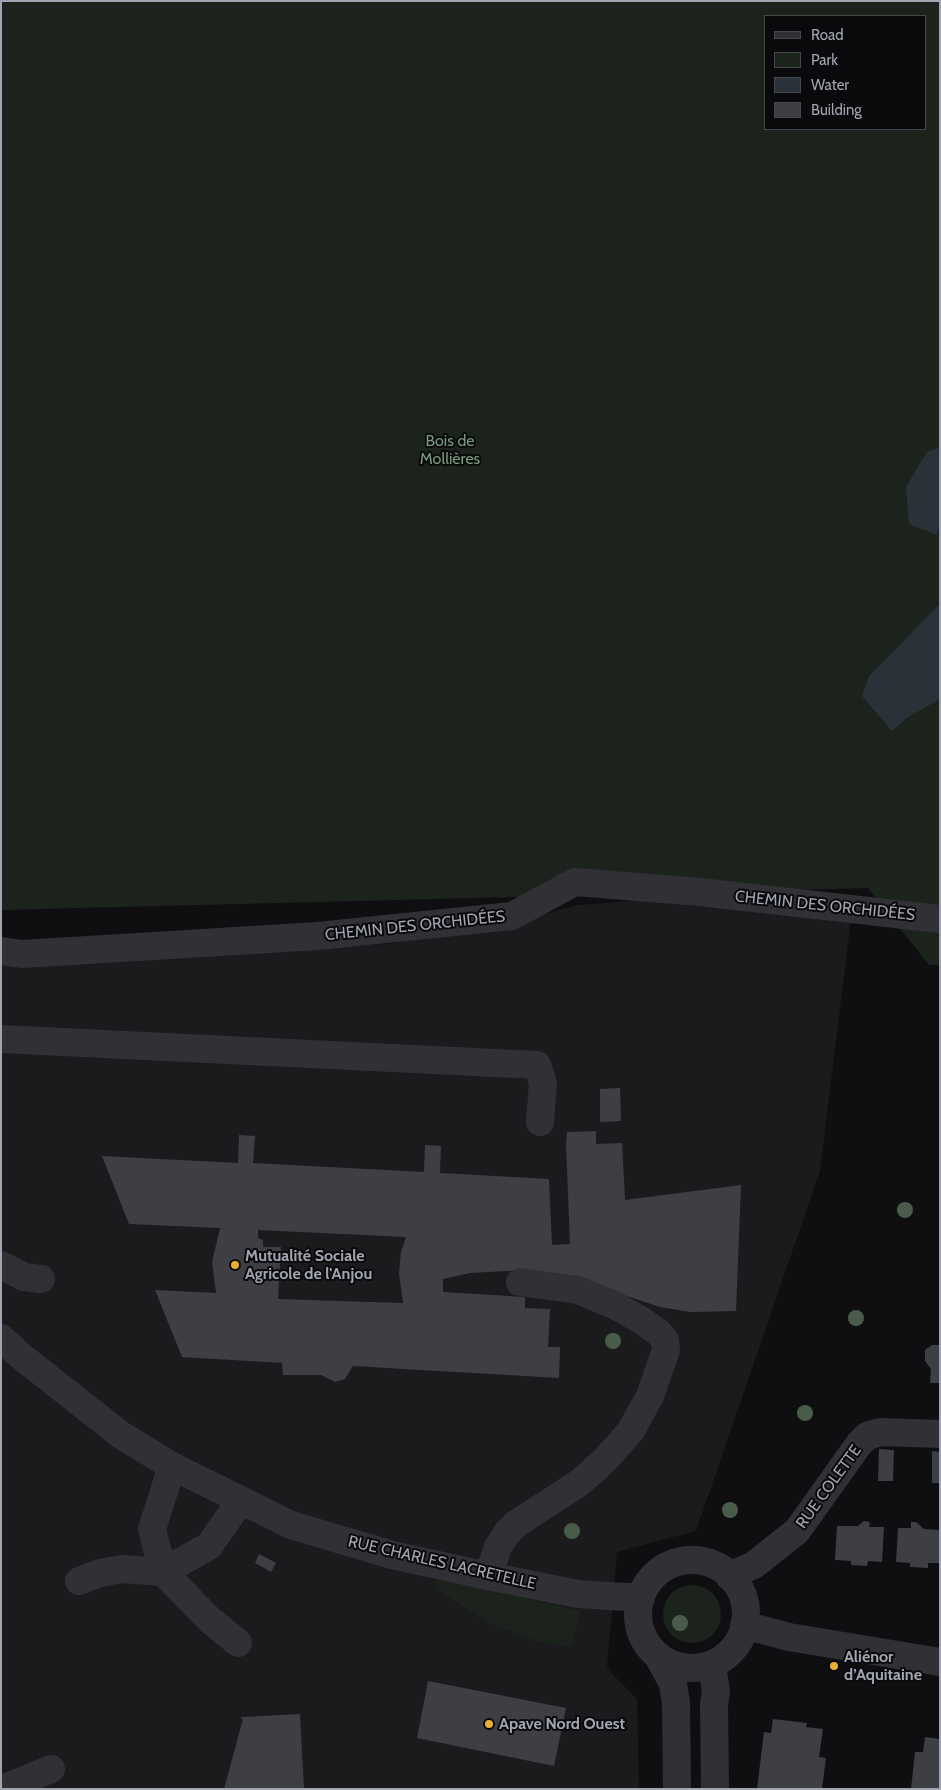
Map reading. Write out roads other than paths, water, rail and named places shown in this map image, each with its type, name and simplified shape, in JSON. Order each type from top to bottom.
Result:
[{"type":"street","name":"CHEMIN DES ORCHIDÉES","points":[[1,951],[22,954],[318,936],[512,916],[575,882],[700,892],[940,919]]},
{"type":"street","points":[[1,1039],[537,1065],[543,1083],[540,1122]]},
{"type":"street","points":[[1,1265],[24,1277],[41,1279]]},
{"type":"street","points":[[488,1576],[498,1546],[507,1533],[516,1524],[579,1483],[604,1461],[630,1432],[650,1396],[666,1350],[665,1340],[659,1333],[641,1320],[614,1305],[578,1290],[520,1282]]},
{"type":"street","name":"RUE CHARLES LACRETELLE","points":[[1,1338],[22,1357],[121,1435],[172,1466],[290,1524],[392,1555],[488,1576],[578,1594],[641,1598]]},
{"type":"street","name":"RUE COLETTE","points":[[729,1576],[754,1565],[797,1531],[859,1444],[868,1436],[880,1432],[940,1434]]},
{"type":"street","points":[[172,1466],[152,1529],[164,1572],[209,1620],[238,1643]]},
{"type":"street","points":[[79,1581],[100,1573],[122,1569],[164,1572],[209,1546],[241,1500]]},
{"type":"street","points":[[691,1561],[709,1563],[729,1576],[741,1592],[744,1601],[744,1625],[739,1640],[733,1649],[712,1664],[695,1668],[673,1665],[658,1656],[649,1647],[640,1630],[638,1611],[646,1586],[654,1577],[668,1566],[679,1562],[691,1561]]},
{"type":"street","points":[[744,1625],[789,1637],[940,1662]]},
{"type":"street","points":[[658,1656],[673,1684],[676,1703],[677,1789]]},
{"type":"street","points":[[712,1664],[716,1692],[714,1704],[715,1789]]},
{"type":"street","points":[[2,1789],[51,1769]]},
{"type":"water","points":[[940,447],[940,522],[937,535],[909,524],[906,487],[927,452]]},
{"type":"water","points":[[940,604],[940,699],[908,717],[892,731],[862,696],[869,676]]},
{"type":"place","name":"Mutualité Sociale Agricole de l'Anjou","points":[[235,1265]]},
{"type":"place","name":"Aliénor d’Aquitaine","points":[[834,1666]]},
{"type":"place","name":"Apave Nord Ouest","points":[[489,1724]]},
{"type":"park label","name":"Bois de Mollières","points":[[450,450]]}]
